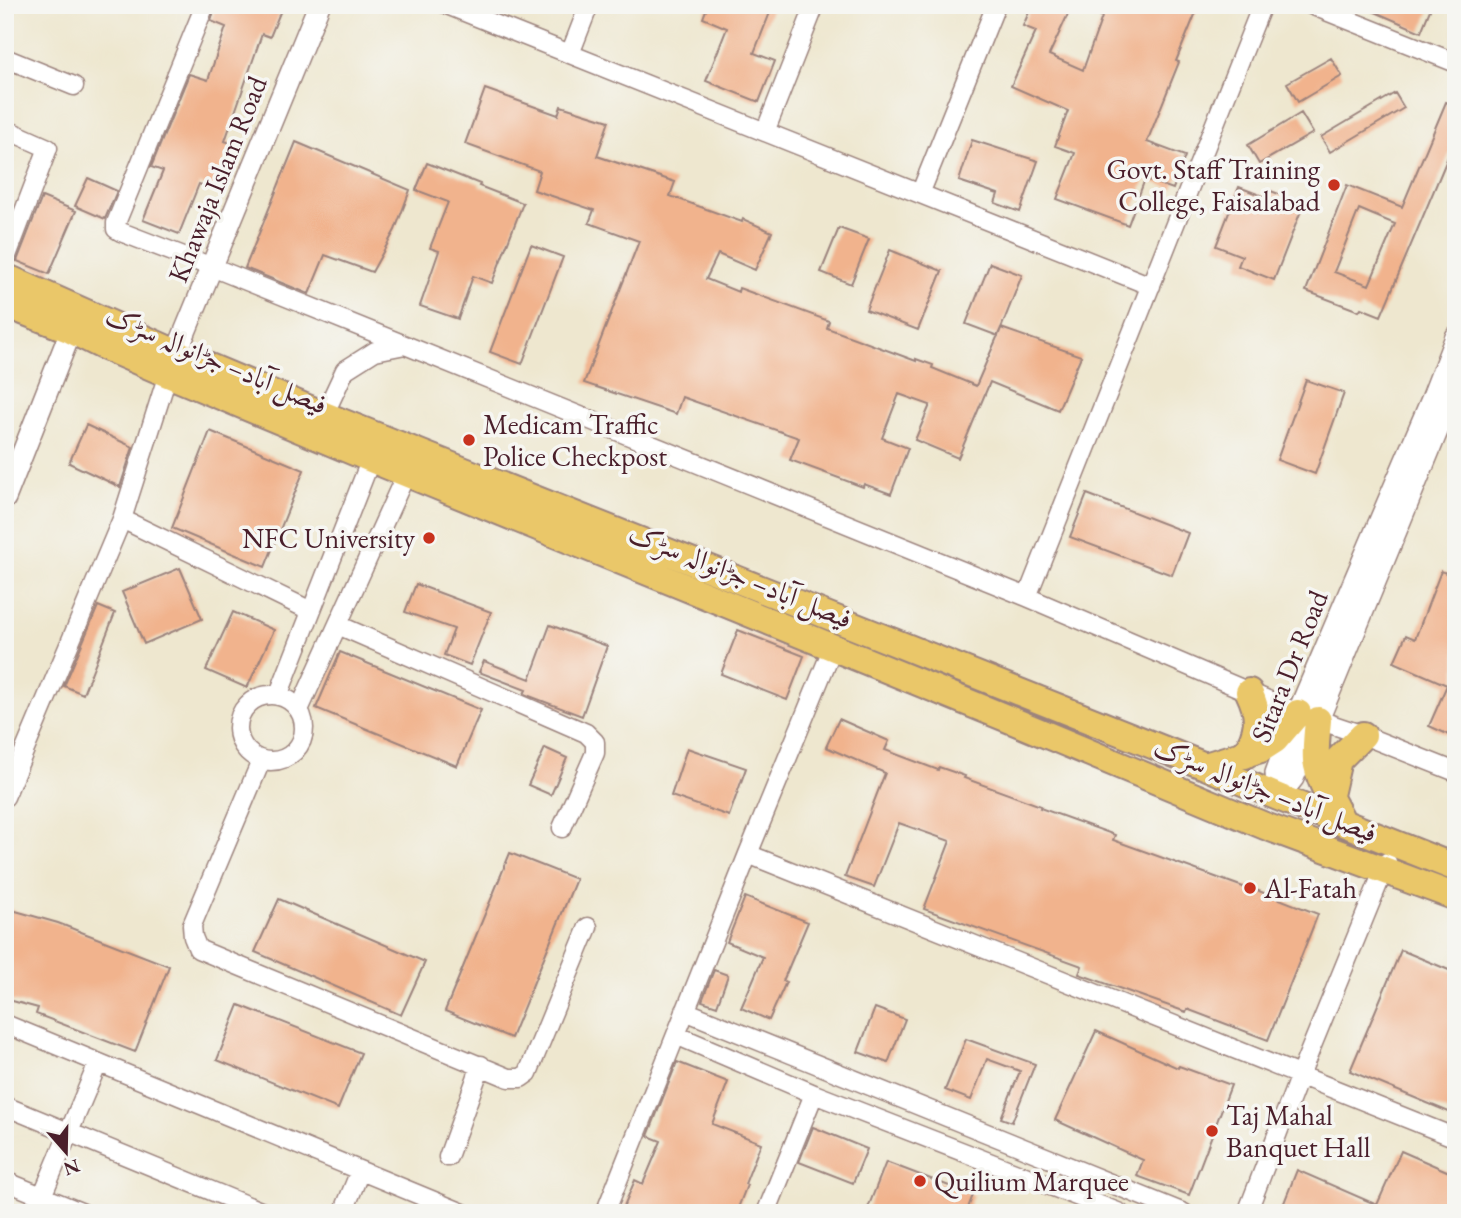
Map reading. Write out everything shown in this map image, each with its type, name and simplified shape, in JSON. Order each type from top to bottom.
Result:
[{"type":"main road","name":"فیصل آباد– جڑانوالہ سڑک","points":[[5,277],[76,320],[371,459],[1265,826],[1385,866],[1414,881],[1456,897]]},
{"type":"main road","name":"فیصل آباد– جڑانوالہ سڑک","points":[[5,304],[76,320]]},
{"type":"main road","name":"فیصل آباد– جڑانوالہ سڑک","points":[[172,364],[324,415],[1456,868]]},
{"type":"main road","points":[[1245,755],[1257,728],[1258,716],[1249,692]]},
{"type":"main road","points":[[1205,766],[1261,749],[1308,716],[1321,776],[1343,823]]},
{"type":"main road","points":[[1329,795],[1338,760],[1363,736]]},
{"type":"main road","points":[[1067,743],[1130,758],[1252,803],[1278,797],[1282,811],[1295,822],[1385,866]]},
{"type":"street","points":[[205,5],[116,223],[116,229],[1027,597],[1308,716],[1456,772]]},
{"type":"street","name":"Khawaja Islam Road","points":[[172,364],[319,5]]},
{"type":"street","points":[[447,5],[1151,286]]},
{"type":"street","points":[[570,54],[589,5]]},
{"type":"street","points":[[765,132],[815,5]]},
{"type":"street","points":[[920,194],[996,5]]},
{"type":"street","points":[[1027,597],[1262,5]]},
{"type":"street","points":[[1311,5],[1456,63]]},
{"type":"street","points":[[5,58],[74,86]]},
{"type":"street","points":[[5,129],[48,148],[5,261]]},
{"type":"street","points":[[5,498],[76,320]]},
{"type":"street","name":"Sitara Dr Road","points":[[1445,404],[1456,337]]},
{"type":"street","points":[[324,415],[345,370],[375,351],[405,345]]},
{"type":"street","points":[[5,797],[122,519],[172,364]]},
{"type":"street","name":"Sitara Dr Road","points":[[1278,797],[1276,773],[1308,716],[1445,404],[1456,385]]},
{"type":"street","points":[[278,696],[371,459]]},
{"type":"street","points":[[299,710],[407,474]]},
{"type":"street","points":[[122,519],[311,611]]},
{"type":"street","points":[[338,625],[586,733],[595,742],[595,753],[562,828]]},
{"type":"street","points":[[605,1213],[833,647]]},
{"type":"street","points":[[261,696],[278,696],[290,701],[299,710],[304,726],[302,741],[292,754],[277,761],[261,761],[247,752],[238,737],[238,720],[247,705],[261,696]]},
{"type":"street","points":[[261,761],[192,925],[198,949],[509,1077],[521,1078],[528,1073],[588,927]]},
{"type":"street","points":[[748,854],[1456,1138]]},
{"type":"street","points":[[1247,1213],[1385,866]]},
{"type":"street","points":[[685,1011],[1184,1213]]},
{"type":"street","points":[[5,1024],[463,1213]]},
{"type":"street","points":[[676,1035],[814,1094],[1119,1213]]},
{"type":"street","points":[[38,1204],[97,1063]]},
{"type":"street","points":[[448,1157],[481,1065]]},
{"type":"street","points":[[766,1213],[814,1094]]},
{"type":"street","points":[[5,1106],[265,1213]]},
{"type":"street","points":[[343,1213],[360,1171]]},
{"type":"street","points":[[5,1181],[38,1204],[83,1213]]},
{"type":"building","points":[[216,5],[244,5],[259,11],[261,5],[283,5],[270,37],[262,34],[225,141],[231,143],[214,189],[199,184],[179,234],[143,220],[163,171],[151,167],[189,74],[208,80],[226,27],[211,21]]},
{"type":"building","points":[[708,5],[773,5],[754,53],[775,61],[759,102],[706,81],[727,28],[703,18]]},
{"type":"building","points":[[1032,5],[1054,5],[1069,12],[1049,55],[1083,70],[1102,17],[1099,15],[1103,5],[1199,5],[1147,142],[1185,156],[1173,189],[1145,179],[1128,225],[1057,199],[1075,153],[1055,146],[1068,111],[1011,86],[1036,31],[1023,26]]},
{"type":"building","points":[[1359,5],[1432,5],[1421,32]]},
{"type":"building","points":[[1331,58],[1342,76],[1298,102],[1287,83]]},
{"type":"building","points":[[485,89],[558,115],[561,106],[609,121],[597,156],[675,182],[670,196],[742,222],[743,219],[772,232],[755,270],[718,254],[706,279],[738,292],[739,288],[829,321],[827,328],[933,365],[932,368],[976,386],[1001,328],[1081,356],[1058,410],[990,382],[958,458],[915,440],[930,405],[899,394],[882,438],[908,448],[891,494],[864,484],[863,487],[790,460],[799,438],[682,397],[676,414],[584,383],[639,241],[589,223],[594,210],[534,190],[540,171],[465,144]]},
{"type":"building","points":[[1395,93],[1404,108],[1330,152],[1321,137]]},
{"type":"building","points":[[1446,102],[1456,106],[1456,138],[1381,316],[1361,308],[1359,311],[1306,291],[1347,185],[1402,207]],"holes":[[[1359,209],[1395,224],[1369,285],[1334,272]]]},
{"type":"building","points":[[1301,113],[1313,133],[1259,164],[1248,145]]},
{"type":"building","points":[[972,140],[1038,161],[1020,212],[995,203],[998,194],[959,181]]},
{"type":"building","points":[[296,142],[410,190],[395,230],[372,272],[325,255],[309,294],[245,268]]},
{"type":"building","points":[[427,163],[523,203],[492,283],[473,276],[458,319],[420,306],[439,251],[430,248],[448,202],[416,190]]},
{"type":"building","points":[[88,178],[117,191],[105,219],[75,206]]},
{"type":"building","points":[[1239,187],[1265,197],[1268,190],[1304,203],[1274,280],[1238,266],[1242,256],[1216,246]]},
{"type":"building","points":[[42,197],[76,211],[49,274],[17,261]]},
{"type":"building","points":[[839,228],[869,239],[851,284],[821,272]]},
{"type":"building","points":[[531,245],[563,257],[522,364],[490,352]]},
{"type":"building","points":[[890,250],[942,271],[918,330],[866,310]]},
{"type":"building","points":[[990,263],[1022,275],[998,336],[966,324]]},
{"type":"building","points":[[1306,380],[1344,393],[1315,474],[1277,460]]},
{"type":"building","points":[[86,425],[133,447],[120,487],[69,463]]},
{"type":"building","points":[[210,431],[304,470],[265,567],[172,528]]},
{"type":"building","points":[[1087,494],[1188,533],[1172,575],[1070,537]]},
{"type":"building","points":[[180,568],[202,619],[144,644],[122,592]]},
{"type":"building","points":[[1441,571],[1456,577],[1456,738],[1429,726],[1447,685],[1394,662],[1406,635],[1415,639]]},
{"type":"building","points":[[416,584],[491,612],[470,665],[444,655],[454,629],[405,612]]},
{"type":"building","points":[[98,606],[115,613],[83,694],[64,686]]},
{"type":"building","points":[[233,612],[274,630],[247,688],[206,670]]},
{"type":"building","points":[[550,625],[607,646],[582,716],[524,694],[526,690],[479,672],[484,661],[530,679]]},
{"type":"building","points":[[738,630],[804,656],[787,700],[721,674]]},
{"type":"building","points":[[340,652],[481,710],[457,766],[316,708]]},
{"type":"building","points":[[839,719],[889,741],[885,750],[938,770],[939,767],[965,776],[964,778],[1041,806],[1040,808],[1115,835],[1113,840],[1318,914],[1268,1040],[1187,1009],[1186,1012],[1079,974],[1082,966],[924,909],[950,841],[899,823],[874,887],[845,877],[885,773],[826,747]]},
{"type":"building","points":[[545,748],[567,758],[551,795],[528,785]]},
{"type":"building","points":[[687,748],[746,768],[729,816],[671,796]]},
{"type":"building","points":[[510,853],[576,879],[511,1038],[445,1011]]},
{"type":"building","points":[[745,897],[808,922],[769,1020],[741,1008],[763,957],[727,942]]},
{"type":"building","points":[[279,899],[425,962],[401,1015],[255,952]]},
{"type":"building","points":[[5,908],[58,923],[169,966],[135,1052],[36,1014],[38,1008],[5,999]]},
{"type":"building","points":[[1401,950],[1456,973],[1456,1115],[1350,1071]]},
{"type":"building","points":[[714,970],[728,975],[717,1006],[702,1001]]},
{"type":"building","points":[[239,1005],[361,1053],[338,1109],[217,1060]]},
{"type":"building","points":[[875,1008],[905,1019],[888,1063],[858,1052]]},
{"type":"building","points":[[1096,1031],[1178,1068],[1179,1066],[1231,1085],[1189,1195],[1137,1176],[1143,1160],[1055,1120]]},
{"type":"building","points":[[966,1039],[1035,1064],[1012,1122],[1001,1118],[1020,1071],[987,1059],[971,1100],[945,1090]]},
{"type":"building","points":[[677,1062],[728,1082],[712,1124],[761,1143],[736,1213],[621,1213],[635,1180],[643,1184],[661,1141],[648,1136]]},
{"type":"building","points":[[813,1127],[867,1149],[853,1183],[799,1162]]},
{"type":"building","points":[[1401,1151],[1456,1175],[1456,1213],[1280,1213],[1297,1170],[1377,1205]]},
{"type":"building","points":[[886,1162],[973,1195],[966,1213],[866,1213]]},
{"type":"place","name":"Govt. Staff Training College, Faisalabad","points":[[1334,185]]},
{"type":"place","name":"Medicam Traffic Police Checkpost","points":[[469,440]]},
{"type":"place","name":"NFC University","points":[[429,538]]},
{"type":"place","name":"Al-Fatah","points":[[1250,888]]},
{"type":"place","name":"Taj Mahal Banquet Hall","points":[[1212,1131]]},
{"type":"place","name":"Quilium Marquee","points":[[920,1181]]}]
